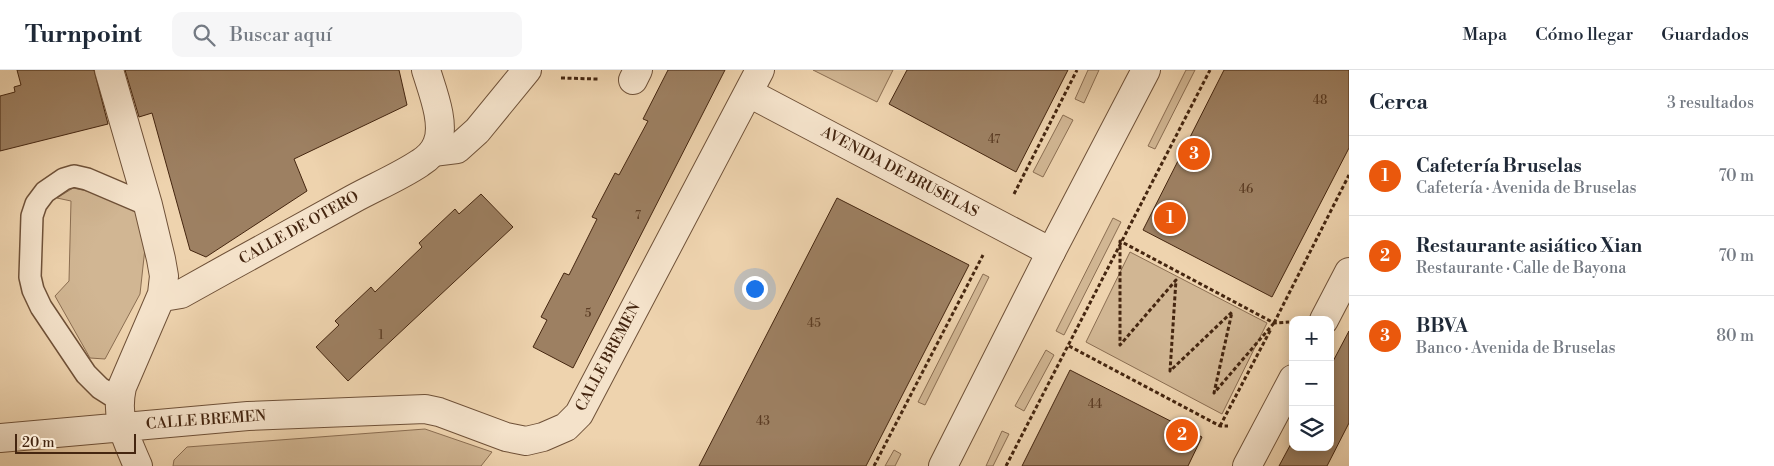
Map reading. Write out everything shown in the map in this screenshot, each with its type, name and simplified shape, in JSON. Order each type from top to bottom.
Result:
[{"type":"street","points":[[109,70],[148,205],[162,259],[164,276],[162,294],[122,387],[120,413],[138,466]]},
{"type":"street","points":[[426,70],[436,105],[440,128],[438,142],[433,152]]},
{"type":"street","name":"CALLE DE OTERO","points":[[162,294],[169,296],[181,294],[419,164],[433,152],[457,149],[476,131],[528,70]]},
{"type":"street","points":[[943,466],[1051,252],[1146,70]]},
{"type":"street","name":"AVENIDA DE BRUSELAS","points":[[755,82],[999,224],[1051,252]]},
{"type":"street","name":"CALLE BREMEN","points":[[0,438],[120,413],[248,416],[425,409],[439,412],[506,437],[526,441],[543,437],[566,427],[579,414],[755,82]]},
{"type":"street","points":[[1326,316],[1349,272]]},
{"type":"street","points":[[1247,466],[1289,387]]},
{"type":"lane","points":[[120,413],[86,374],[41,307],[33,290],[30,277],[32,216],[36,204],[46,192],[64,179],[74,176],[87,179],[148,205]]},
{"type":"path","points":[[874,466],[1077,70]]},
{"type":"path","points":[[1006,466],[1069,346],[1120,241],[1210,70]]},
{"type":"path","points":[[1069,346],[1220,426],[1349,175]]},
{"type":"path","points":[[1120,241],[1120,345],[1176,280],[1170,370],[1232,312],[1214,393],[1274,323]]},
{"type":"path","points":[[1120,241],[1274,323],[1289,322]]},
{"type":"shaded area","points":[[813,70],[893,70],[877,102]]},
{"type":"shaded area","points":[[1088,70],[1099,70],[1084,103],[1075,99]]},
{"type":"shaded area","points":[[1186,70],[1195,70],[1155,149],[1148,146]]},
{"type":"shaded area","points":[[1063,115],[1073,120],[1043,177],[1033,172]]},
{"type":"shaded area","points":[[73,188],[101,194],[136,211],[145,248],[140,294],[105,359],[90,358],[55,296],[69,281],[71,201],[57,198]]},
{"type":"shaded area","points":[[1113,218],[1121,222],[1064,335],[1056,331]]},
{"type":"shaded area","points":[[1130,252],[1267,323],[1222,414],[1086,342]]},
{"type":"shaded area","points":[[983,274],[989,277],[925,405],[918,402]]},
{"type":"shaded area","points":[[1046,350],[1054,355],[1024,411],[1015,406]]},
{"type":"shaded area","points":[[425,429],[492,452],[481,466],[173,466],[174,460],[187,447]]},
{"type":"shaded area","points":[[1002,431],[1009,434],[993,466],[986,466]]},
{"type":"shaded area","points":[[894,450],[901,454],[895,466],[885,466]]},
{"type":"building","points":[[17,70],[94,70],[108,124],[0,151],[0,96],[15,92],[14,87],[21,85]]},
{"type":"building","points":[[125,70],[399,70],[407,105],[294,159],[307,191],[206,257],[190,250],[152,113],[139,117]]},
{"type":"building","points":[[668,70],[725,70],[573,368],[533,347],[547,320],[541,317],[564,273],[569,275],[597,219],[592,217],[615,173],[619,175],[648,121],[643,119]]},
{"type":"building","points":[[907,70],[1068,70],[1016,172],[889,104]]},
{"type":"building","points":[[1224,70],[1349,70],[1349,148],[1272,297],[1143,230]]},
{"type":"building","points":[[481,194],[513,227],[348,381],[316,347],[339,325],[335,321],[371,287],[375,292],[422,247],[419,243],[455,209],[459,214]]},
{"type":"building","points":[[837,198],[969,265],[866,466],[699,466]]},
{"type":"building","points":[[1349,331],[1349,423],[1327,466],[1279,466],[1289,447],[1289,451],[1334,451],[1334,359]]},
{"type":"building","points":[[1070,370],[1202,437],[1188,466],[1022,466]]},
{"type":"place","name":"BBVA","points":[[1194,154]]},
{"type":"place","name":"Cafetería Bruselas","points":[[1170,218]]},
{"type":"place","name":"Restaurante asiático Xian","points":[[1182,435]]}]
